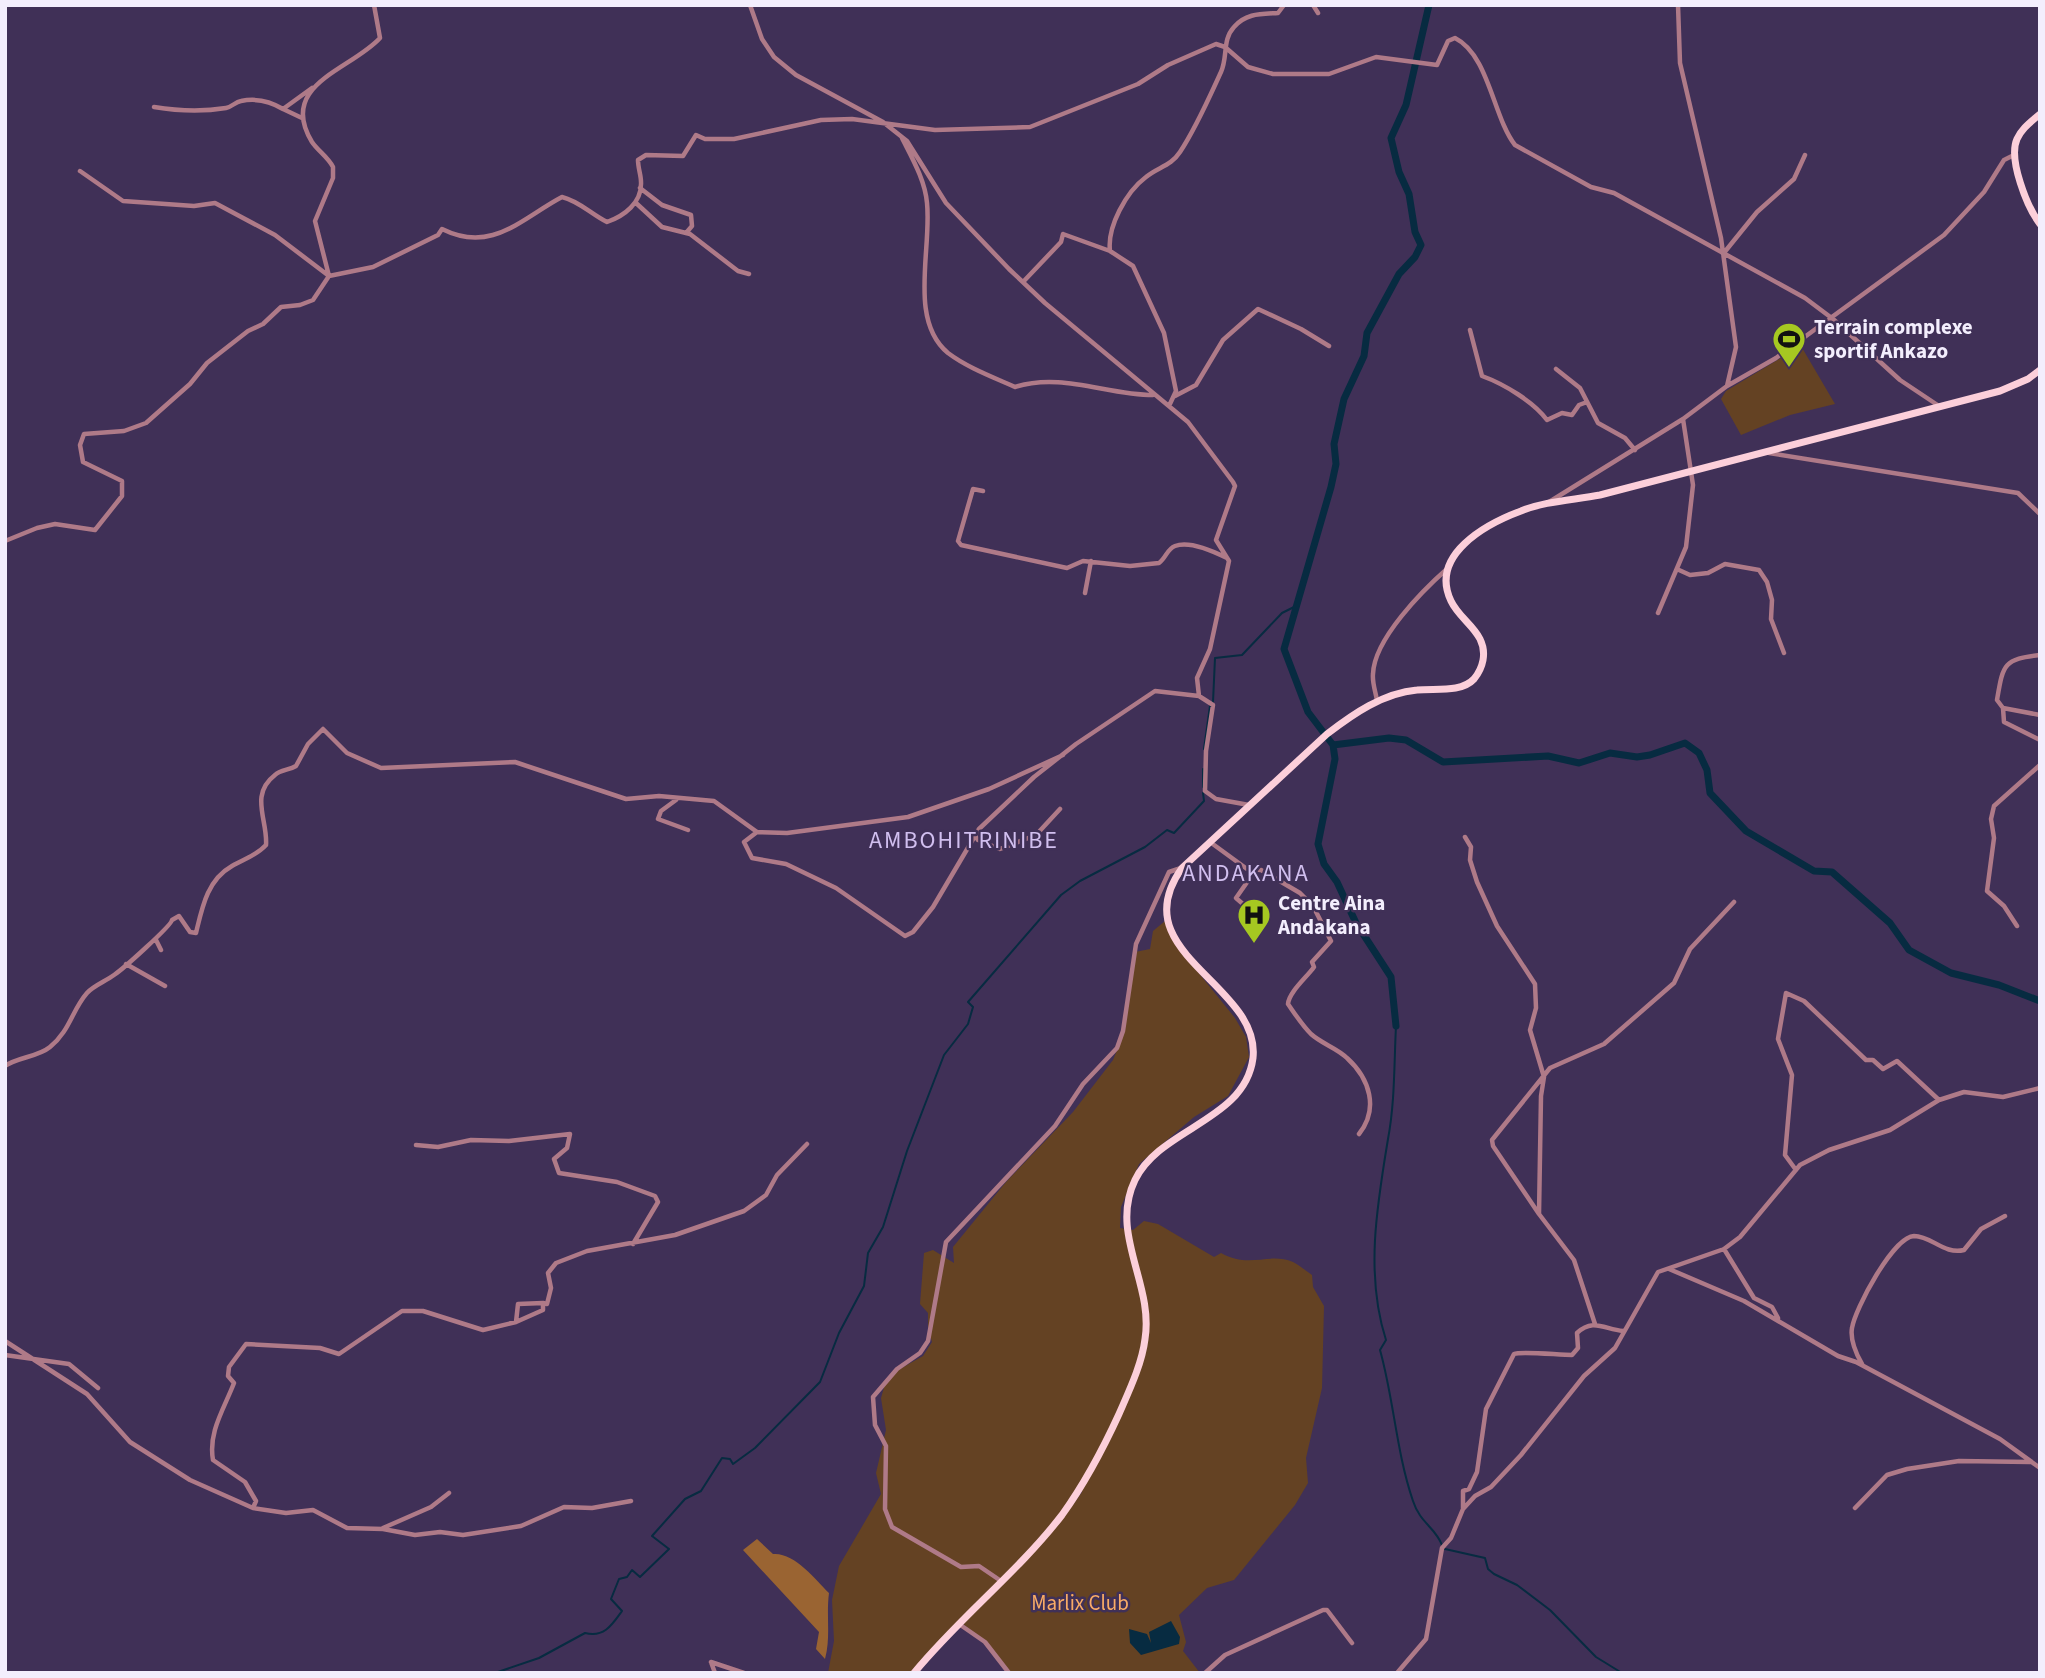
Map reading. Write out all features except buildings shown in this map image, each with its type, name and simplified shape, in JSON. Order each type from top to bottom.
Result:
[{"type":"main road","points":[[2040,114],[2021,131],[2015,154],[2027,204],[2040,223]]},
{"type":"main road","points":[[914,1673],[1060,1516],[1088,1476],[1112,1429],[1145,1341],[1146,1304],[1126,1227],[1128,1201],[1133,1184],[1155,1152],[1233,1099],[1253,1058],[1249,1036],[1239,1015],[1181,948],[1169,925],[1169,892],[1182,868],[1324,737],[1377,701],[1409,691],[1461,687],[1472,680],[1480,669],[1484,656],[1482,642],[1452,602],[1447,583],[1449,567],[1457,551],[1490,526],[1522,510],[1600,495],[2017,386],[2040,370]]},
{"type":"street","points":[[284,109],[380,38],[374,5]]},
{"type":"street","points":[[750,5],[762,39],[784,66],[900,134],[915,149],[947,203],[1023,282],[1188,422],[1233,482],[1235,486],[1216,540],[1227,558],[1210,649],[1197,678],[1199,696]]},
{"type":"street","points":[[1110,251],[1109,240],[1116,220],[1131,194],[1147,176],[1169,164],[1186,142],[1222,69],[1227,36],[1238,23],[1254,14],[1278,13],[1284,5]]},
{"type":"street","points":[[1313,5],[1318,13]]},
{"type":"street","points":[[1678,5],[1680,63],[1723,254],[1737,347],[1727,386]]},
{"type":"street","points":[[5,541],[55,524],[95,530],[122,496],[122,481],[83,462],[79,445],[84,434],[124,431],[146,423],[190,384],[207,363],[248,331],[263,324],[281,307],[300,306],[313,300],[329,276],[373,267],[438,235],[442,229],[454,234],[486,237],[514,229],[562,197],[574,199],[590,213],[607,222],[617,218],[636,203],[640,188],[638,160],[646,155],[682,156],[690,140],[696,135],[716,140],[770,133],[821,120],[883,122],[935,130],[1030,127],[1138,85],[1198,50],[1216,44],[1225,47],[1248,67],[1273,74],[1329,74],[1376,57],[1437,65],[1448,41],[1455,38],[1463,42],[1478,64],[1506,134],[1515,145],[1591,187],[1614,193],[1713,245],[1723,254],[1805,298],[1833,318],[1873,358],[1940,407]]},
{"type":"street","points":[[312,88],[303,106],[302,118],[313,144],[334,167],[333,178],[315,221],[329,276]]},
{"type":"street","points":[[154,107],[190,111],[230,108],[238,101],[270,101],[302,118]]},
{"type":"street","points":[[900,134],[923,184],[927,202],[928,256],[924,297],[928,327],[948,353],[979,372],[1015,387],[1034,381],[1154,395]]},
{"type":"street","points":[[1546,504],[1684,419],[1727,386],[1776,358],[1833,318],[1944,235],[1984,192],[2004,160],[2015,154]]},
{"type":"street","points":[[1723,254],[1757,212],[1794,179],[1805,155]]},
{"type":"street","points":[[80,171],[123,201],[194,206],[215,203],[275,234],[329,276]]},
{"type":"street","points":[[640,188],[662,205],[691,215],[692,226],[685,234]]},
{"type":"street","points":[[636,203],[662,227],[685,234],[738,271],[750,274]]},
{"type":"street","points":[[1023,282],[1061,242],[1063,234],[1110,251],[1133,266],[1164,333],[1175,396]]},
{"type":"street","points":[[1170,405],[1175,396],[1196,385],[1223,340],[1258,309],[1301,329],[1329,346]]},
{"type":"street","points":[[1470,330],[1482,376],[1507,385],[1524,402],[1540,410],[1547,420],[1562,413],[1572,415],[1579,405],[1587,402]]},
{"type":"street","points":[[1556,369],[1580,388],[1598,423],[1625,439],[1635,450]]},
{"type":"street","points":[[1658,613],[1679,570],[1686,547],[1693,485],[1684,419]]},
{"type":"street","points":[[1763,452],[2018,493],[2040,514]]},
{"type":"street","points":[[983,491],[973,489],[957,543],[1067,568],[1078,562],[1091,561],[1130,566],[1159,562],[1170,550],[1182,545],[1212,551],[1227,558]]},
{"type":"street","points":[[1085,593],[1091,561]]},
{"type":"street","points":[[1679,570],[1690,575],[1735,563],[1759,570],[1767,582],[1772,600],[1771,619],[1784,653]]},
{"type":"street","points":[[1377,701],[1373,674],[1377,656],[1420,592],[1449,567]]},
{"type":"street","points":[[2040,655],[2015,658],[2003,669],[1997,700],[2003,708],[2004,722],[2040,740]]},
{"type":"street","points":[[757,832],[744,842],[752,858],[786,864],[836,888],[905,936],[913,932],[933,907],[975,835],[1002,807],[1063,755],[1155,691],[1199,696],[1209,700],[1213,705],[1206,751],[1205,791],[1216,800],[1250,805]]},
{"type":"street","points":[[2003,708],[2040,715]]},
{"type":"street","points":[[5,1066],[49,1048],[68,1029],[87,992],[126,964],[143,946],[156,940],[179,916],[190,932],[196,933],[209,888],[231,866],[247,859],[266,845],[260,809],[262,791],[277,772],[296,766],[308,744],[323,729],[347,753],[381,768],[515,762],[625,799],[659,796],[714,800],[757,832],[787,833],[908,817],[989,789],[1063,755]]},
{"type":"street","points":[[2017,926],[2004,906],[1987,891],[1994,838],[1991,819],[1994,806],[2040,765]]},
{"type":"street","points":[[677,799],[661,811],[658,819],[688,830]]},
{"type":"street","points":[[975,835],[978,840],[1000,849],[1036,835],[1060,809]]},
{"type":"street","points":[[1465,838],[1471,847],[1470,860],[1497,926],[1535,984],[1536,1008],[1530,1030],[1544,1077],[1541,1096],[1539,1214]]},
{"type":"street","points":[[1210,842],[1250,870],[1261,870],[1300,892],[1313,906],[1331,941],[1312,962],[1314,967],[1302,985],[1290,994],[1288,1004],[1311,1034],[1348,1059],[1365,1080],[1370,1093],[1370,1115],[1359,1134]]},
{"type":"street","points":[[1001,1581],[979,1566],[961,1567],[892,1527],[885,1508],[886,1446],[874,1425],[873,1397],[897,1369],[920,1353],[928,1341],[946,1242],[1055,1126],[1083,1084],[1116,1048],[1123,1031],[1136,944],[1169,872],[1182,868]]},
{"type":"street","points":[[1250,870],[1250,878],[1236,898],[1259,918]]},
{"type":"street","points":[[1595,1324],[1574,1260],[1539,1214],[1493,1146],[1492,1140],[1550,1068],[1604,1044],[1631,1017],[1656,1000],[1674,982],[1690,949],[1734,902]]},
{"type":"street","points":[[156,940],[161,950]]},
{"type":"street","points":[[126,964],[165,986]]},
{"type":"street","points":[[1796,1170],[1785,1155],[1792,1075],[1778,1039],[1786,993],[1804,1001],[1866,1060],[1873,1060],[1882,1069],[1897,1061],[1939,1100]]},
{"type":"street","points":[[1397,1673],[1426,1639],[1444,1546],[1463,1509],[1475,1496],[1491,1487],[1521,1455],[1584,1376],[1615,1348],[1658,1272],[1724,1249],[1740,1237],[1796,1170],[1829,1150],[1890,1130],[1939,1100],[1964,1092],[2003,1097],[2040,1088]]},
{"type":"street","points":[[416,1145],[438,1147],[471,1140],[509,1141],[570,1134],[568,1148],[554,1159],[559,1173],[617,1182],[655,1196],[658,1202],[645,1219],[633,1244]]},
{"type":"street","points":[[516,1322],[518,1304],[547,1304],[551,1288],[548,1273],[556,1263],[587,1251],[633,1244],[711,1224],[750,1208],[766,1195],[777,1175],[807,1144]]},
{"type":"street","points":[[1867,1369],[1857,1355],[1852,1325],[1873,1281],[1896,1247],[1907,1238],[1917,1236],[1938,1247],[1964,1250],[1982,1229],[2005,1216]]},
{"type":"street","points":[[1724,1249],[1754,1298],[1772,1307],[1779,1319]]},
{"type":"street","points":[[1669,1269],[1779,1319],[1838,1356],[2000,1439],[2040,1468]]},
{"type":"street","points":[[253,1508],[256,1502],[245,1482],[213,1460],[211,1446],[216,1423],[234,1383],[228,1376],[229,1367],[246,1344],[320,1348],[339,1354],[402,1311],[423,1311],[483,1331],[516,1322],[543,1310],[543,1303]]},
{"type":"street","points":[[1463,1509],[1462,1491],[1469,1489],[1477,1472],[1486,1409],[1514,1354],[1521,1351],[1540,1356],[1572,1354],[1578,1348],[1577,1333],[1586,1325],[1595,1324],[1623,1331]]},
{"type":"street","points":[[5,1341],[87,1394],[130,1442],[190,1480],[253,1508],[286,1513],[313,1510],[347,1528],[383,1529],[415,1535],[440,1532],[463,1535],[521,1526],[564,1507],[592,1508],[632,1501]]},
{"type":"street","points":[[5,1355],[69,1364],[98,1388]]},
{"type":"street","points":[[2022,1464],[2025,1458]]},
{"type":"street","points":[[1855,1508],[1887,1475],[1907,1469],[1959,1461],[2022,1464],[2031,1462]]},
{"type":"street","points":[[383,1529],[439,1503],[449,1493]]},
{"type":"street","points":[[1205,1673],[1226,1655],[1323,1610],[1328,1611],[1352,1643]]},
{"type":"street","points":[[960,1624],[985,1642],[1009,1673]]},
{"type":"street","points":[[715,1673],[711,1662],[744,1673]]},
{"type":"green space","name":"Terrain complexe sportif Ankazo","points":[[1801,346],[1835,404],[1790,415],[1741,435],[1721,399],[1726,391]]},
{"type":"green space","name":"Marlix Club","points":[[1165,921],[1189,961],[1235,1018],[1246,1037],[1249,1057],[1228,1096],[1194,1117],[1139,1164],[1121,1207],[1120,1228],[1133,1230],[1144,1221],[1158,1224],[1214,1257],[1221,1253],[1241,1260],[1284,1259],[1312,1275],[1313,1287],[1324,1306],[1322,1388],[1306,1458],[1308,1483],[1295,1505],[1234,1580],[1207,1588],[1179,1615],[1186,1642],[1183,1651],[1200,1673],[1010,1673],[990,1646],[963,1624],[1072,1506],[1082,1492],[1080,1489],[1051,1527],[916,1673],[828,1673],[834,1641],[832,1600],[839,1566],[881,1494],[876,1473],[886,1430],[881,1398],[885,1384],[898,1370],[923,1356],[932,1342],[928,1329],[928,1313],[920,1304],[924,1253],[933,1250],[954,1263],[953,1247],[1006,1182],[1073,1112],[1113,1060],[1120,1043],[1135,952],[1150,949],[1153,931]]},
{"type":"shaded area","points":[[757,1539],[773,1554],[789,1557],[796,1562],[829,1593],[825,1659],[816,1649],[819,1632],[743,1550]]},
{"type":"water","points":[[1171,1621],[1180,1637],[1179,1644],[1141,1655],[1130,1643],[1129,1629],[1147,1634],[1151,1643],[1149,1632]]},
{"type":"waterway","points":[[1396,1026],[1391,977],[1356,923],[1337,882],[1324,864],[1318,844],[1335,759],[1333,745],[1308,712],[1284,649],[1331,487],[1336,464],[1334,444],[1344,399],[1364,356],[1367,333],[1399,274],[1415,257],[1421,245],[1415,232],[1409,194],[1399,172],[1391,138],[1406,105],[1429,5]]},
{"type":"waterway","points":[[1213,702],[1215,658],[1242,655],[1282,613],[1294,607]]},
{"type":"waterway","points":[[1204,749],[1210,706]]},
{"type":"waterway","points":[[1333,745],[1389,738],[1406,740],[1443,762],[1548,756],[1579,763],[1610,753],[1637,757],[1650,755],[1685,743],[1699,753],[1707,770],[1710,793],[1746,831],[1814,871],[1832,872],[1890,923],[1909,950],[1951,973],[1999,985],[2040,1001]]},
{"type":"waterway","points":[[1203,769],[1203,787]]},
{"type":"waterway","points":[[495,1673],[539,1658],[585,1633],[597,1634],[607,1629],[622,1611],[611,1599],[619,1579],[627,1577],[632,1570],[640,1577],[669,1549],[652,1536],[685,1499],[701,1491],[722,1458],[730,1459],[733,1464],[755,1448],[820,1382],[839,1333],[864,1286],[868,1253],[883,1227],[907,1151],[944,1055],[968,1024],[973,1007],[968,1002],[1061,895],[1080,881],[1145,847],[1167,830],[1174,833],[1204,801],[1203,793]]},
{"type":"waterway","points":[[1396,1026],[1392,1111],[1375,1240],[1376,1290],[1386,1340],[1380,1350],[1413,1501],[1442,1545]]},
{"type":"waterway","points":[[1445,1549],[1485,1558],[1488,1569],[1517,1585],[1550,1610],[1596,1657],[1622,1673]]},
{"type":"place","name":"Terrain complexe sportif Ankazo","points":[[1789,369]]},
{"type":"place","name":"Centre Aina Andakana","points":[[1254,945]]},
{"type":"district","name":"AMBOHITRINIBE","points":[[964,840]]},
{"type":"district","name":"ANDAKANA","points":[[1246,873]]}]
